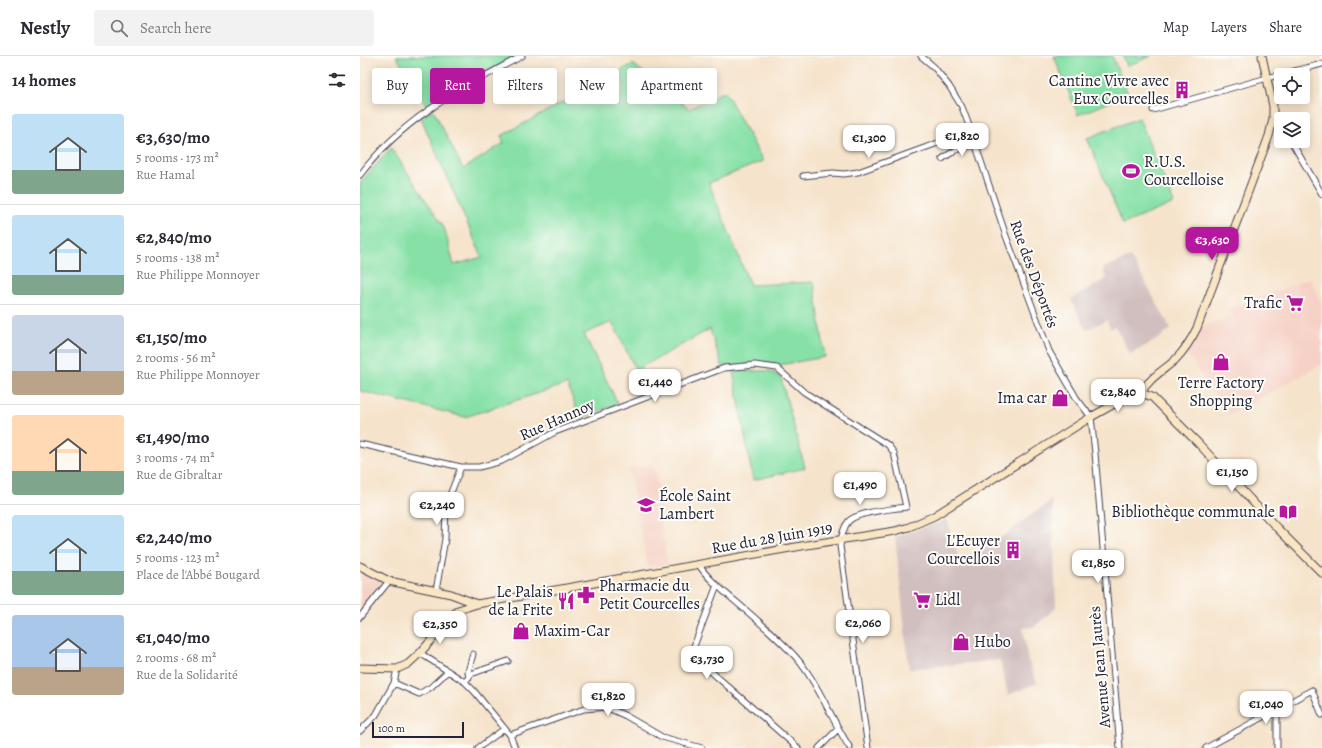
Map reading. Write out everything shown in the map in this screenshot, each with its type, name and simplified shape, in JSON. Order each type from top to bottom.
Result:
[{"type":"main road","points":[[1262,56],[1272,106],[1273,119],[1269,136],[1197,328],[1188,346],[1176,359],[1144,386],[1141,393],[1152,397],[1322,573]]},
{"type":"main road","name":"Rue du 28 Juin 1919","points":[[397,669],[408,664],[420,653],[458,610],[477,604],[841,539],[895,531],[909,527],[934,516],[1091,417],[1132,394],[1141,393]]},
{"type":"main road","points":[[360,566],[389,581],[450,594],[477,604]]},
{"type":"main road","points":[[360,668],[397,669]]},
{"type":"street","points":[[360,175],[381,149],[428,109],[460,89],[522,56]]},
{"type":"street","name":"Rue des Déportés","points":[[920,56],[934,67],[949,86],[962,107],[1006,236],[1049,351],[1076,399],[1091,417]]},
{"type":"street","points":[[1153,110],[1322,64]]},
{"type":"street","points":[[803,176],[858,172],[971,131]]},
{"type":"street","points":[[942,159],[954,151],[975,144]]},
{"type":"street","points":[[1295,148],[1322,194]]},
{"type":"street","name":"Rue Hannoy","points":[[360,444],[461,467],[479,467],[502,461],[555,432],[724,368],[755,365],[777,368],[804,392],[888,445],[894,453],[906,507],[856,516],[848,522],[841,539]]},
{"type":"street","name":"Avenue Jean Jaurès","points":[[1091,417],[1095,448],[1120,748]]},
{"type":"street","points":[[436,591],[445,539],[446,505],[461,467]]},
{"type":"street","points":[[841,539],[840,546],[868,748]]},
{"type":"street","points":[[699,565],[703,572],[717,586],[790,650],[802,664],[838,730],[850,748]]},
{"type":"street","points":[[360,617],[389,581]]},
{"type":"street","points":[[717,586],[691,654],[798,748]]},
{"type":"street","points":[[420,653],[465,682],[510,735],[515,748]]},
{"type":"street","points":[[469,677],[468,672],[473,654]]},
{"type":"street","points":[[465,682],[471,674],[508,661]]},
{"type":"street","points":[[360,731],[376,715],[394,683],[397,669]]},
{"type":"street","points":[[394,683],[419,694],[431,687],[448,671]]},
{"type":"street","points":[[1206,748],[1312,690],[1322,714]]},
{"type":"street","points":[[510,735],[584,709],[606,707],[626,716],[662,737],[702,748]]},
{"type":"street","points":[[1277,710],[1277,748]]},
{"type":"street","points":[[478,748],[504,729]]},
{"type":"street","points":[[819,748],[838,730]]},
{"type":"shaded area","points":[[1130,257],[1171,329],[1158,339],[1130,354],[1115,326],[1110,329],[1107,320],[1086,330],[1071,299],[1106,279],[1103,268]]},
{"type":"shaded area","points":[[1310,278],[1322,304],[1322,364],[1229,415],[1182,347],[1202,327],[1233,316],[1229,309]]},
{"type":"shaded area","name":"École Saint Lambert","points":[[654,464],[659,490],[654,492],[668,564],[648,567],[629,469]]},
{"type":"shaded area","points":[[1052,500],[1056,608],[1034,627],[1023,628],[1027,657],[1037,683],[1008,695],[1000,660],[909,669],[895,537],[947,519],[959,560],[988,547]]},
{"type":"shaded area","points":[[360,569],[381,580],[366,606],[360,612]]},
{"type":"green space","points":[[396,56],[518,56],[485,73],[485,68],[430,68],[430,104],[432,104],[428,107],[422,97],[422,68],[404,68]]},
{"type":"green space","points":[[1054,56],[1112,56],[1128,94],[1078,115]]},
{"type":"green space","points":[[1123,56],[1151,56],[1127,66]]},
{"type":"green space","points":[[633,64],[638,68],[627,68],[627,104],[683,104],[689,109],[699,104],[717,104],[717,95],[725,91],[763,161],[709,183],[750,285],[814,282],[825,357],[779,365],[722,366],[710,329],[636,370],[612,322],[584,334],[618,404],[580,418],[567,384],[465,417],[360,391],[360,183],[391,148],[444,227],[454,265],[482,257],[421,118],[433,109],[463,169],[504,143],[501,136],[565,101],[565,104],[619,104],[619,72]]},
{"type":"green space","name":"R.U.S. Courcelloise","points":[[1139,118],[1174,203],[1123,224],[1087,138]]},
{"type":"green space","points":[[733,371],[770,371],[781,378],[805,468],[753,480]]},
{"type":"place","name":"Cantine Vivre avec Eux Courcelles","points":[[1182,90]]},
{"type":"place","name":"R.U.S. Courcelloise","points":[[1131,171]]},
{"type":"place","name":"Trafic","points":[[1295,303]]},
{"type":"place","name":"Terre Factory Shopping","points":[[1221,362]]},
{"type":"place","name":"Ima car","points":[[1060,398]]},
{"type":"place","name":"École Saint Lambert","points":[[646,505]]},
{"type":"place","name":"Bibliothèque communale","points":[[1288,512]]},
{"type":"place","name":"L'Ecuyer Courcellois","points":[[1013,550]]},
{"type":"place","name":"Pharmacie du Petit Courcelles","points":[[586,595]]},
{"type":"place","name":"Lidl","points":[[922,600]]},
{"type":"place","name":"Le Palais de la Frite","points":[[566,601]]},
{"type":"place","name":"Maxim-Car","points":[[521,631]]},
{"type":"place","name":"Hubo","points":[[961,642]]}]
